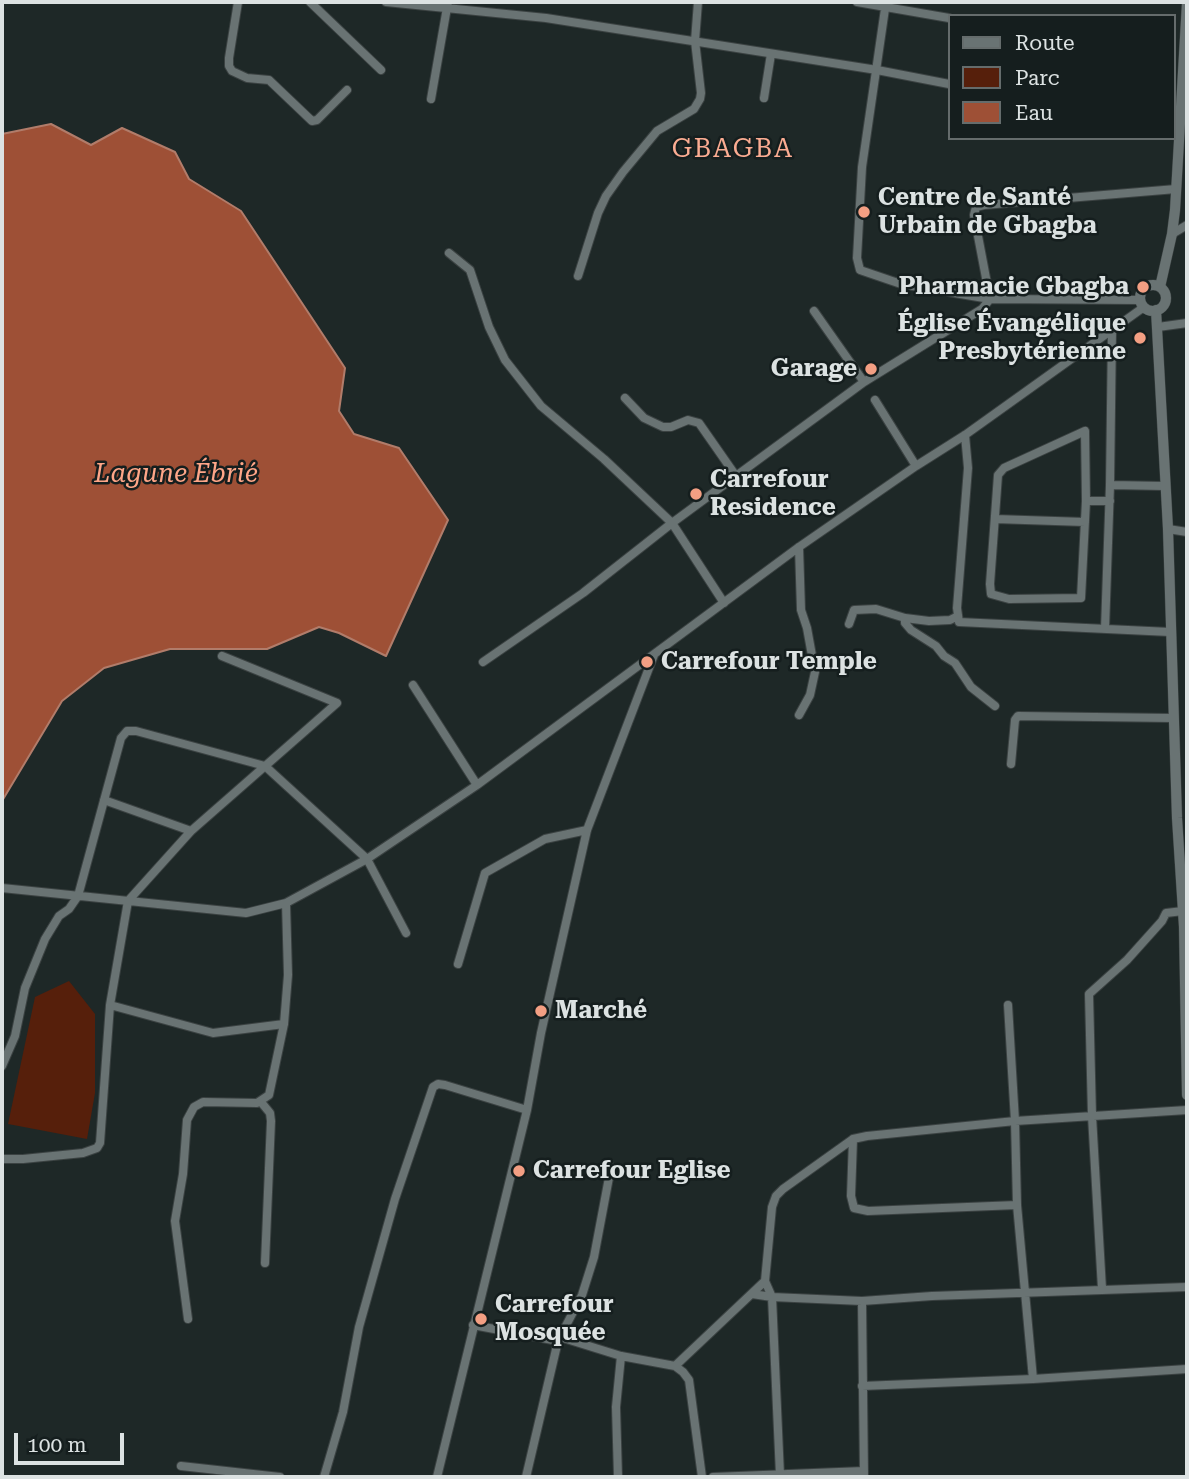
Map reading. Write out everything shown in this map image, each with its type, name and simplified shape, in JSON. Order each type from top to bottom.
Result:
[{"type":"street","points":[[238,2],[229,65],[237,75],[269,80],[312,121],[317,120],[347,90]]},
{"type":"street","points":[[310,2],[381,70]]},
{"type":"street","points":[[386,2],[447,5],[546,18],[877,70],[948,84]]},
{"type":"street","points":[[578,276],[606,196],[657,131],[694,109],[700,99],[695,41],[698,2]]},
{"type":"street","points":[[857,2],[886,4],[948,18]]},
{"type":"street","points":[[1156,310],[1163,306],[1166,298],[1160,287],[1172,234],[1180,120],[1178,59],[1187,3]]},
{"type":"street","points":[[886,4],[862,167],[857,258],[860,270],[901,284],[990,299],[1142,304],[1156,310]]},
{"type":"street","points":[[431,99],[447,5]]},
{"type":"street","points":[[764,98],[771,54]]},
{"type":"street","points":[[483,662],[583,593],[672,523],[864,382],[982,309],[990,299],[974,215],[976,207],[1176,189]]},
{"type":"street","points":[[1172,234],[1187,225]]},
{"type":"street","points":[[449,254],[470,270],[489,327],[505,360],[541,406],[604,459],[672,523],[724,603]]},
{"type":"street","points":[[2,888],[246,913],[286,903],[367,859],[477,785],[799,547],[965,435],[1112,330],[1142,304],[1144,289],[1152,285],[1160,287]]},
{"type":"street","points":[[1156,310],[1168,529],[1172,718],[1182,819],[1187,1095]]},
{"type":"street","points":[[814,311],[864,382]]},
{"type":"street","points":[[1158,327],[1186,324]]},
{"type":"street","points":[[1105,629],[1112,330]]},
{"type":"street","points":[[625,398],[644,418],[663,427],[671,427],[688,420],[699,423],[736,476]]},
{"type":"street","points":[[875,400],[916,466]]},
{"type":"street","points":[[1085,431],[1086,501],[1081,598],[1009,599],[991,594],[998,475],[1004,468],[1085,431]]},
{"type":"street","points":[[965,435],[968,468],[959,622],[1171,632]]},
{"type":"street","points":[[1110,485],[1165,486]]},
{"type":"street","points":[[1086,501],[1110,501]]},
{"type":"street","points":[[995,519],[1085,522]]},
{"type":"street","points":[[1168,529],[1187,532]]},
{"type":"street","points":[[799,547],[801,610],[815,672],[810,695],[799,715]]},
{"type":"street","points":[[849,624],[854,610],[876,609],[905,618],[950,620],[958,616]]},
{"type":"street","points":[[905,618],[905,623],[911,630],[936,646],[954,663],[971,687],[995,706]]},
{"type":"street","points":[[437,1477],[527,1110],[541,1033],[587,830],[654,655]]},
{"type":"street","points":[[2,1159],[83,1153],[97,1148],[100,1143],[110,1005],[128,901],[191,831],[337,703],[222,656]]},
{"type":"street","points":[[413,685],[477,785]]},
{"type":"street","points":[[1011,764],[1015,720],[1018,716],[1172,718]]},
{"type":"street","points":[[2,1066],[15,1036],[32,968],[59,916],[69,909],[78,896],[121,738],[127,731],[136,731],[265,766],[367,859],[406,933]]},
{"type":"street","points":[[104,800],[191,831]]},
{"type":"street","points":[[458,964],[485,873],[545,839],[587,830]]},
{"type":"street","points":[[188,1319],[176,1220],[184,1174],[187,1120],[194,1107],[203,1102],[261,1102],[269,1095],[284,1024],[288,975],[286,903]]},
{"type":"street","points":[[1102,1289],[1092,1116],[1089,994],[1127,960],[1163,921],[1166,913],[1183,911]]},
{"type":"street","points":[[110,1005],[213,1033],[284,1024]]},
{"type":"street","points":[[1008,1005],[1017,1205],[1033,1379]]},
{"type":"street","points":[[324,1477],[343,1412],[359,1327],[395,1199],[433,1087],[438,1084],[445,1085],[527,1110]]},
{"type":"street","points":[[261,1102],[270,1114],[271,1121],[265,1263]]},
{"type":"street","points":[[780,1475],[772,1297],[765,1281],[772,1207],[776,1196],[853,1139],[945,1127],[1187,1110]]},
{"type":"street","points":[[853,1139],[851,1196],[854,1208],[869,1211],[1017,1205]]},
{"type":"street","points":[[526,1477],[559,1339],[582,1295],[594,1257],[611,1167]]},
{"type":"street","points":[[675,1366],[765,1281]]},
{"type":"street","points":[[752,1294],[862,1301],[1187,1287]]},
{"type":"street","points":[[713,1477],[864,1474],[862,1301]]},
{"type":"street","points":[[473,1325],[559,1339],[621,1356],[675,1366],[687,1375],[689,1380],[702,1477]]},
{"type":"street","points":[[618,1477],[616,1407],[621,1356]]},
{"type":"street","points":[[862,1386],[1187,1369]]},
{"type":"street","points":[[181,1466],[279,1477]]},
{"type":"green space","points":[[69,981],[95,1014],[95,1093],[87,1139],[8,1124],[35,997]]},
{"type":"water","name":"Lagune Ébrié","points":[[51,124],[91,145],[122,128],[175,152],[189,179],[241,211],[345,368],[339,411],[354,434],[399,448],[448,520],[386,656],[339,633],[319,627],[267,649],[170,649],[104,668],[62,701],[2,801],[2,134]]},
{"type":"place","name":"Centre de Santé Urbain de Gbagba","points":[[864,212]]},
{"type":"place","name":"Pharmacie Gbagba","points":[[1143,287]]},
{"type":"place","name":"Église Évangélique Presbytérienne","points":[[1140,338]]},
{"type":"place","name":"Garage","points":[[871,369]]},
{"type":"place","name":"Carrefour Residence","points":[[696,494]]},
{"type":"place","name":"Carrefour Temple","points":[[647,662]]},
{"type":"place","name":"Marché","points":[[541,1011]]},
{"type":"place","name":"Carrefour Eglise","points":[[519,1171]]},
{"type":"place","name":"Carrefour Mosquée","points":[[481,1319]]},
{"type":"district","name":"GBAGBA","points":[[733,149]]}]
